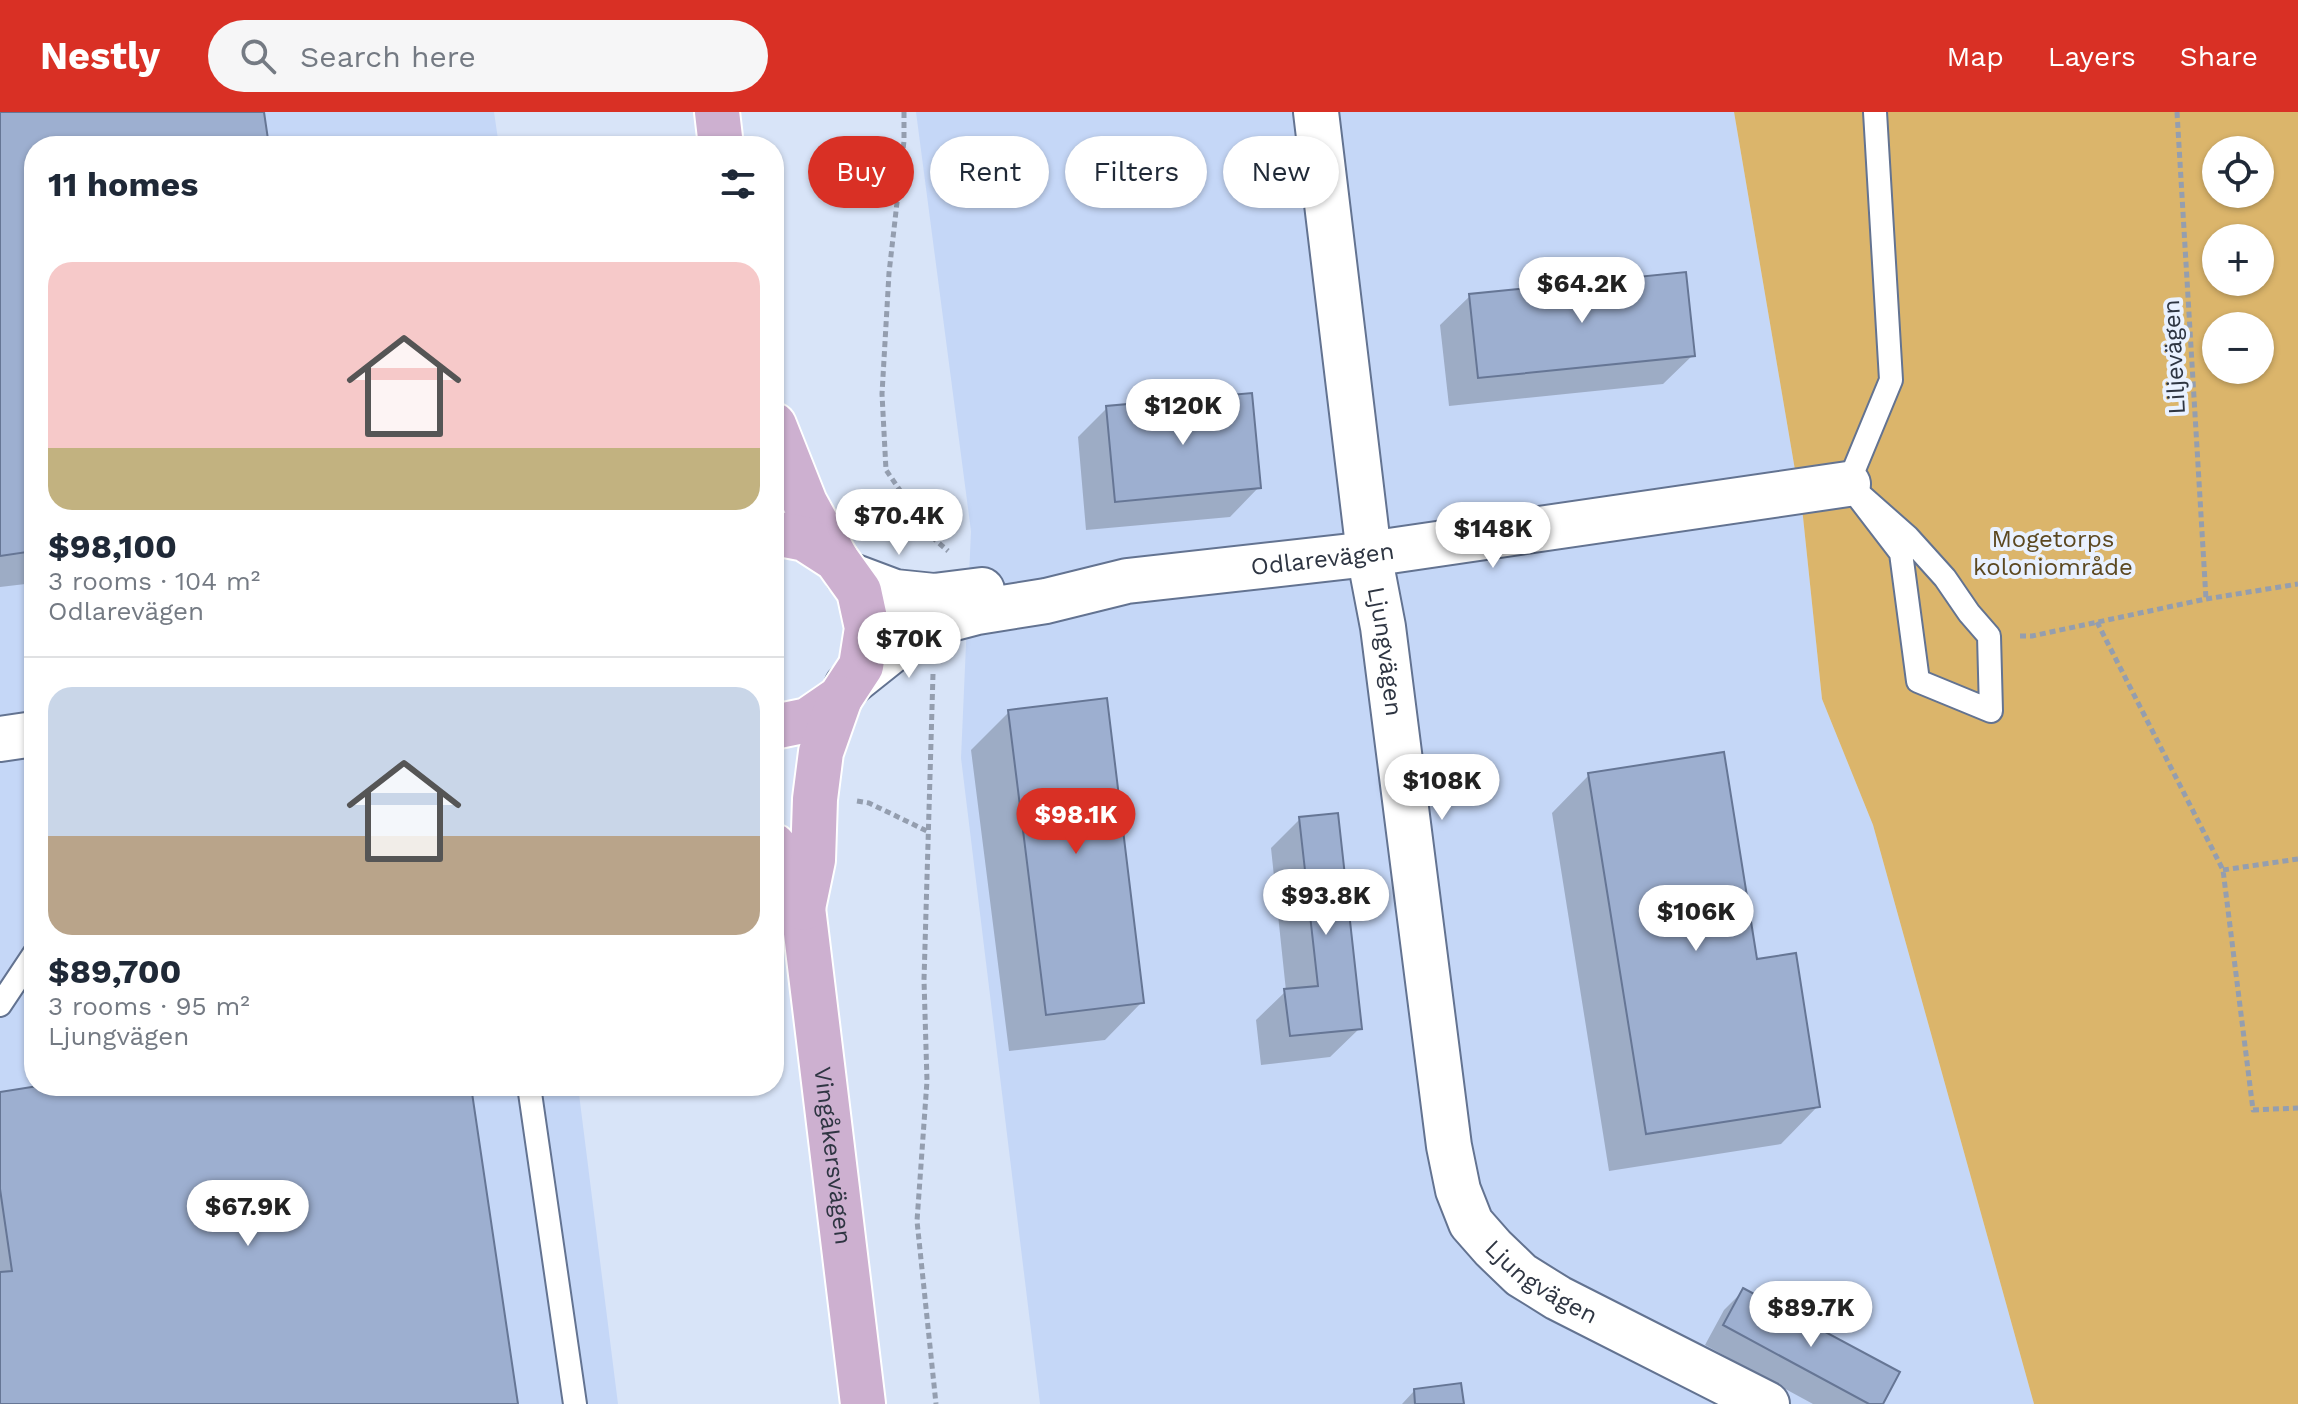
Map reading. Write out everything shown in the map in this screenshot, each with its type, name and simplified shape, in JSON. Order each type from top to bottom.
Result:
[{"type":"main road","points":[[717,112],[720,136]]},
{"type":"main road","points":[[784,450],[805,503],[842,566]]},
{"type":"main road","points":[[784,535],[805,539],[842,566]]},
{"type":"main road","name":"Vingåkersvägen","points":[[803,908],[813,860],[815,799],[821,752],[844,692],[861,666],[867,628],[859,591],[842,566]]},
{"type":"main road","points":[[784,725],[808,720],[844,692]]},
{"type":"main road","name":"Vingåkersvägen","points":[[784,867],[803,908],[863,1404]]},
{"type":"street","name":"Ljungvägen","points":[[1316,112],[1369,554],[1383,627],[1449,1146],[1458,1190],[1471,1223],[1521,1275],[1558,1298],[1767,1404]]},
{"type":"street","name":"Odlarevägen","points":[[842,566],[895,592],[934,596],[1042,580],[1127,581],[1369,554],[1848,484]]},
{"type":"street","name":"Odlarevägen","points":[[844,692],[901,643],[935,623],[1127,581]]},
{"type":"street","points":[[0,739],[24,735]]},
{"type":"lane","points":[[1848,484],[1891,380],[1875,112]]},
{"type":"lane","points":[[1848,484],[1908,537],[1945,578],[1989,636],[1991,711],[1918,681],[1901,553],[1848,484]]},
{"type":"lane","points":[[0,1005],[24,969]]},
{"type":"lane","points":[[530,1096],[575,1404]]},
{"type":"path","points":[[904,112],[904,141],[889,273],[882,394],[886,470],[932,537],[970,571],[974,592]]},
{"type":"path","name":"Liljevägen","points":[[2177,112],[2206,599]]},
{"type":"path","points":[[1989,636],[2032,636],[2206,599],[2298,584]]},
{"type":"path","points":[[2097,622],[2223,870],[2253,1110],[2298,1108]]},
{"type":"path","points":[[934,661],[924,980],[927,1081],[917,1221],[936,1404]]},
{"type":"path","points":[[848,799],[869,803],[929,832]]},
{"type":"path","points":[[2223,870],[2298,859]]},
{"type":"shaded area","points":[[0,112],[494,112],[498,136],[24,136],[24,1096],[579,1096],[618,1404],[0,1404]]},
{"type":"shaded area","points":[[916,112],[1734,112],[1803,517],[1822,699],[1873,825],[2034,1404],[1040,1404],[961,758],[971,531]]},
{"type":"green space","name":"Mogetorps koloniområde","points":[[1734,112],[2298,112],[2298,1404],[2034,1404],[1873,825],[1822,699],[1803,517]]},
{"type":"building","points":[[0,112],[264,112],[268,136],[24,136],[24,552],[0,556]]},
{"type":"building","points":[[1686,272],[1695,356],[1478,378],[1469,294]]},
{"type":"building","points":[[1252,393],[1261,488],[1115,502],[1106,406]]},
{"type":"building","points":[[1107,698],[1144,1003],[1046,1015],[1008,710]]},
{"type":"building","points":[[1724,752],[1757,959],[1796,953],[1820,1107],[1646,1134],[1588,773]]},
{"type":"building","points":[[1338,813],[1362,1029],[1290,1036],[1284,989],[1318,986],[1299,817]]},
{"type":"building","points":[[24,1088],[24,1096],[472,1096],[518,1404],[0,1404],[0,1272],[12,1271],[0,1189],[0,1092]]},
{"type":"building","points":[[1743,1288],[1900,1372],[1883,1404],[1869,1404],[1723,1325]]},
{"type":"building","points":[[1461,1383],[1464,1404],[1415,1404],[1414,1389]]}]
